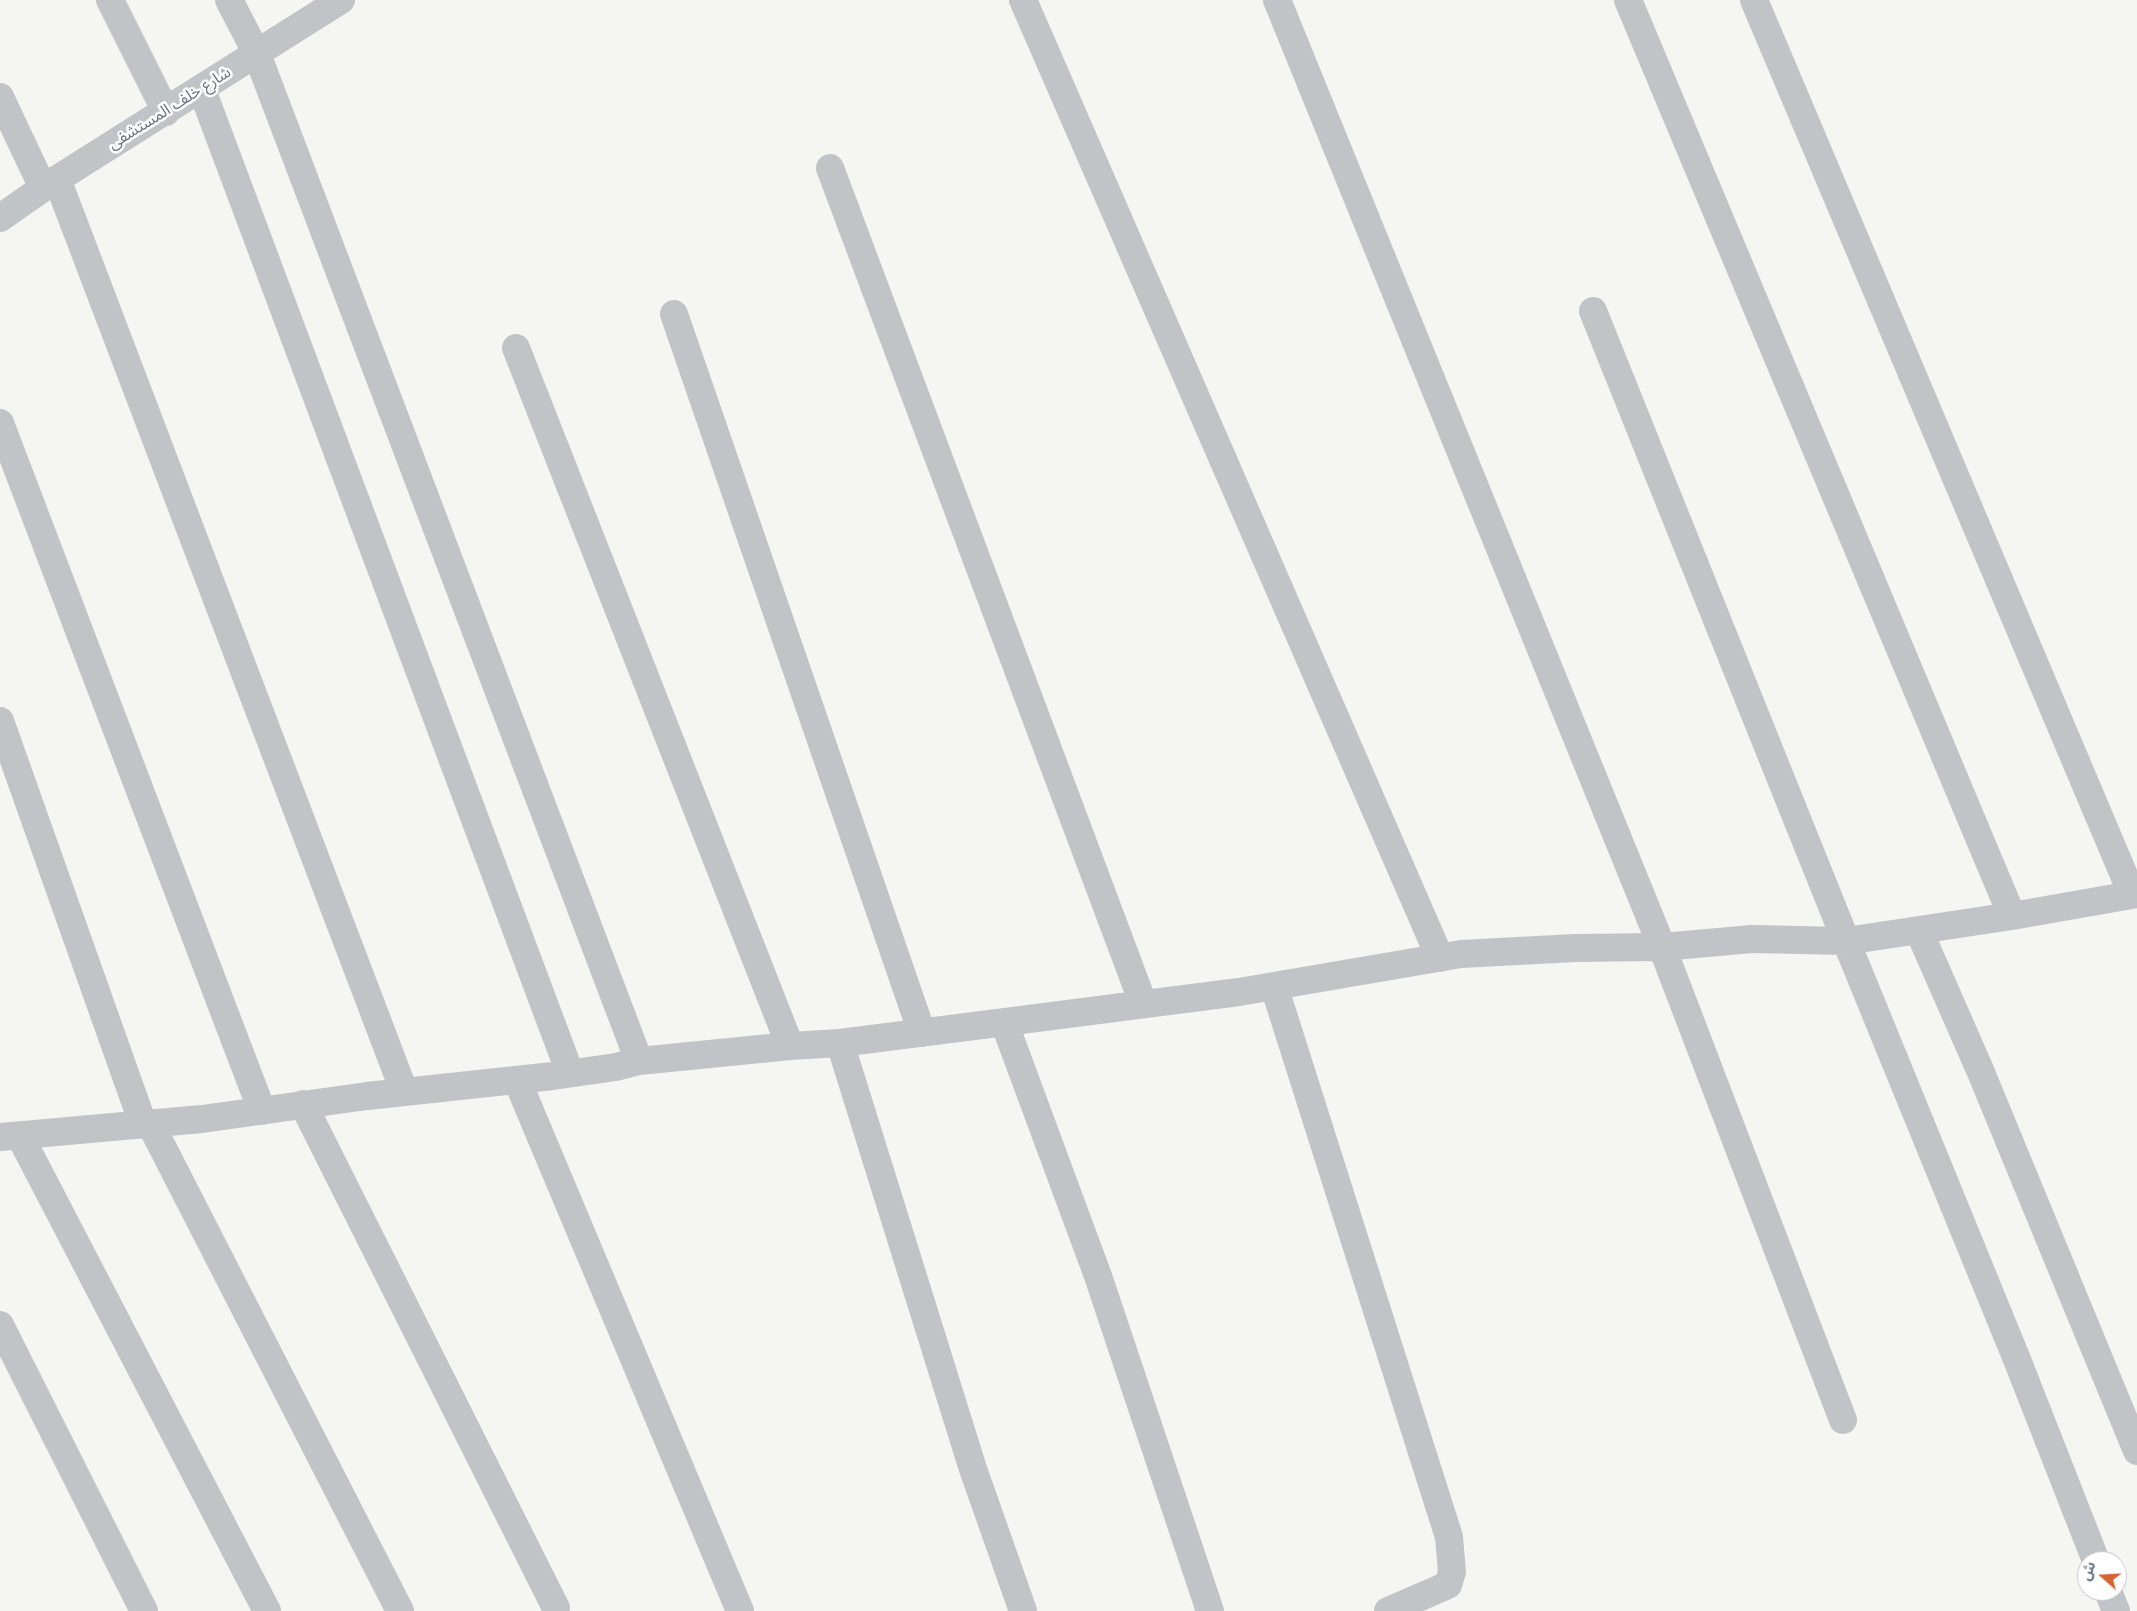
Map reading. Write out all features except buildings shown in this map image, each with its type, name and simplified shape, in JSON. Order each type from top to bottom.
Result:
[{"type":"street","points":[[110,0],[166,112]]},
{"type":"street","points":[[229,0],[257,54],[640,1061]]},
{"type":"street","name":"شارع خلف المستشفى","points":[[0,218],[50,183],[202,90],[341,0]]},
{"type":"street","points":[[1024,0],[1440,958]]},
{"type":"street","points":[[1277,0],[1662,947],[1843,1420]]},
{"type":"street","points":[[1628,0],[2012,916]]},
{"type":"street","points":[[267,1611],[10,1136],[262,1111],[303,1104],[616,1067],[640,1061],[840,1043],[922,1033],[1274,986],[1461,954],[1575,948],[1662,947],[1752,940],[1846,941],[2012,916],[2134,894],[1754,0]]},
{"type":"street","points":[[202,90],[570,1073]]},
{"type":"street","points":[[0,97],[50,183],[404,1092]]},
{"type":"street","points":[[830,168],[1143,1003]]},
{"type":"street","points":[[1593,311],[1846,941],[2018,1362],[2092,1551]]},
{"type":"street","points":[[674,314],[922,1033]]},
{"type":"street","points":[[516,348],[790,1046]]},
{"type":"street","points":[[0,423],[262,1111]]},
{"type":"street","points":[[0,721],[147,1123],[400,1611]]},
{"type":"street","points":[[1919,931],[1984,1079],[2137,1451]]},
{"type":"street","points":[[1274,986],[1449,1537],[1452,1572],[1448,1585],[1388,1611]]},
{"type":"street","points":[[1004,1022],[1098,1276],[1210,1611]]},
{"type":"street","points":[[840,1043],[973,1469],[1023,1611]]},
{"type":"street","points":[[517,1080],[740,1611]]},
{"type":"street","points":[[303,1104],[556,1608]]},
{"type":"street","points":[[0,1325],[144,1611]]}]
